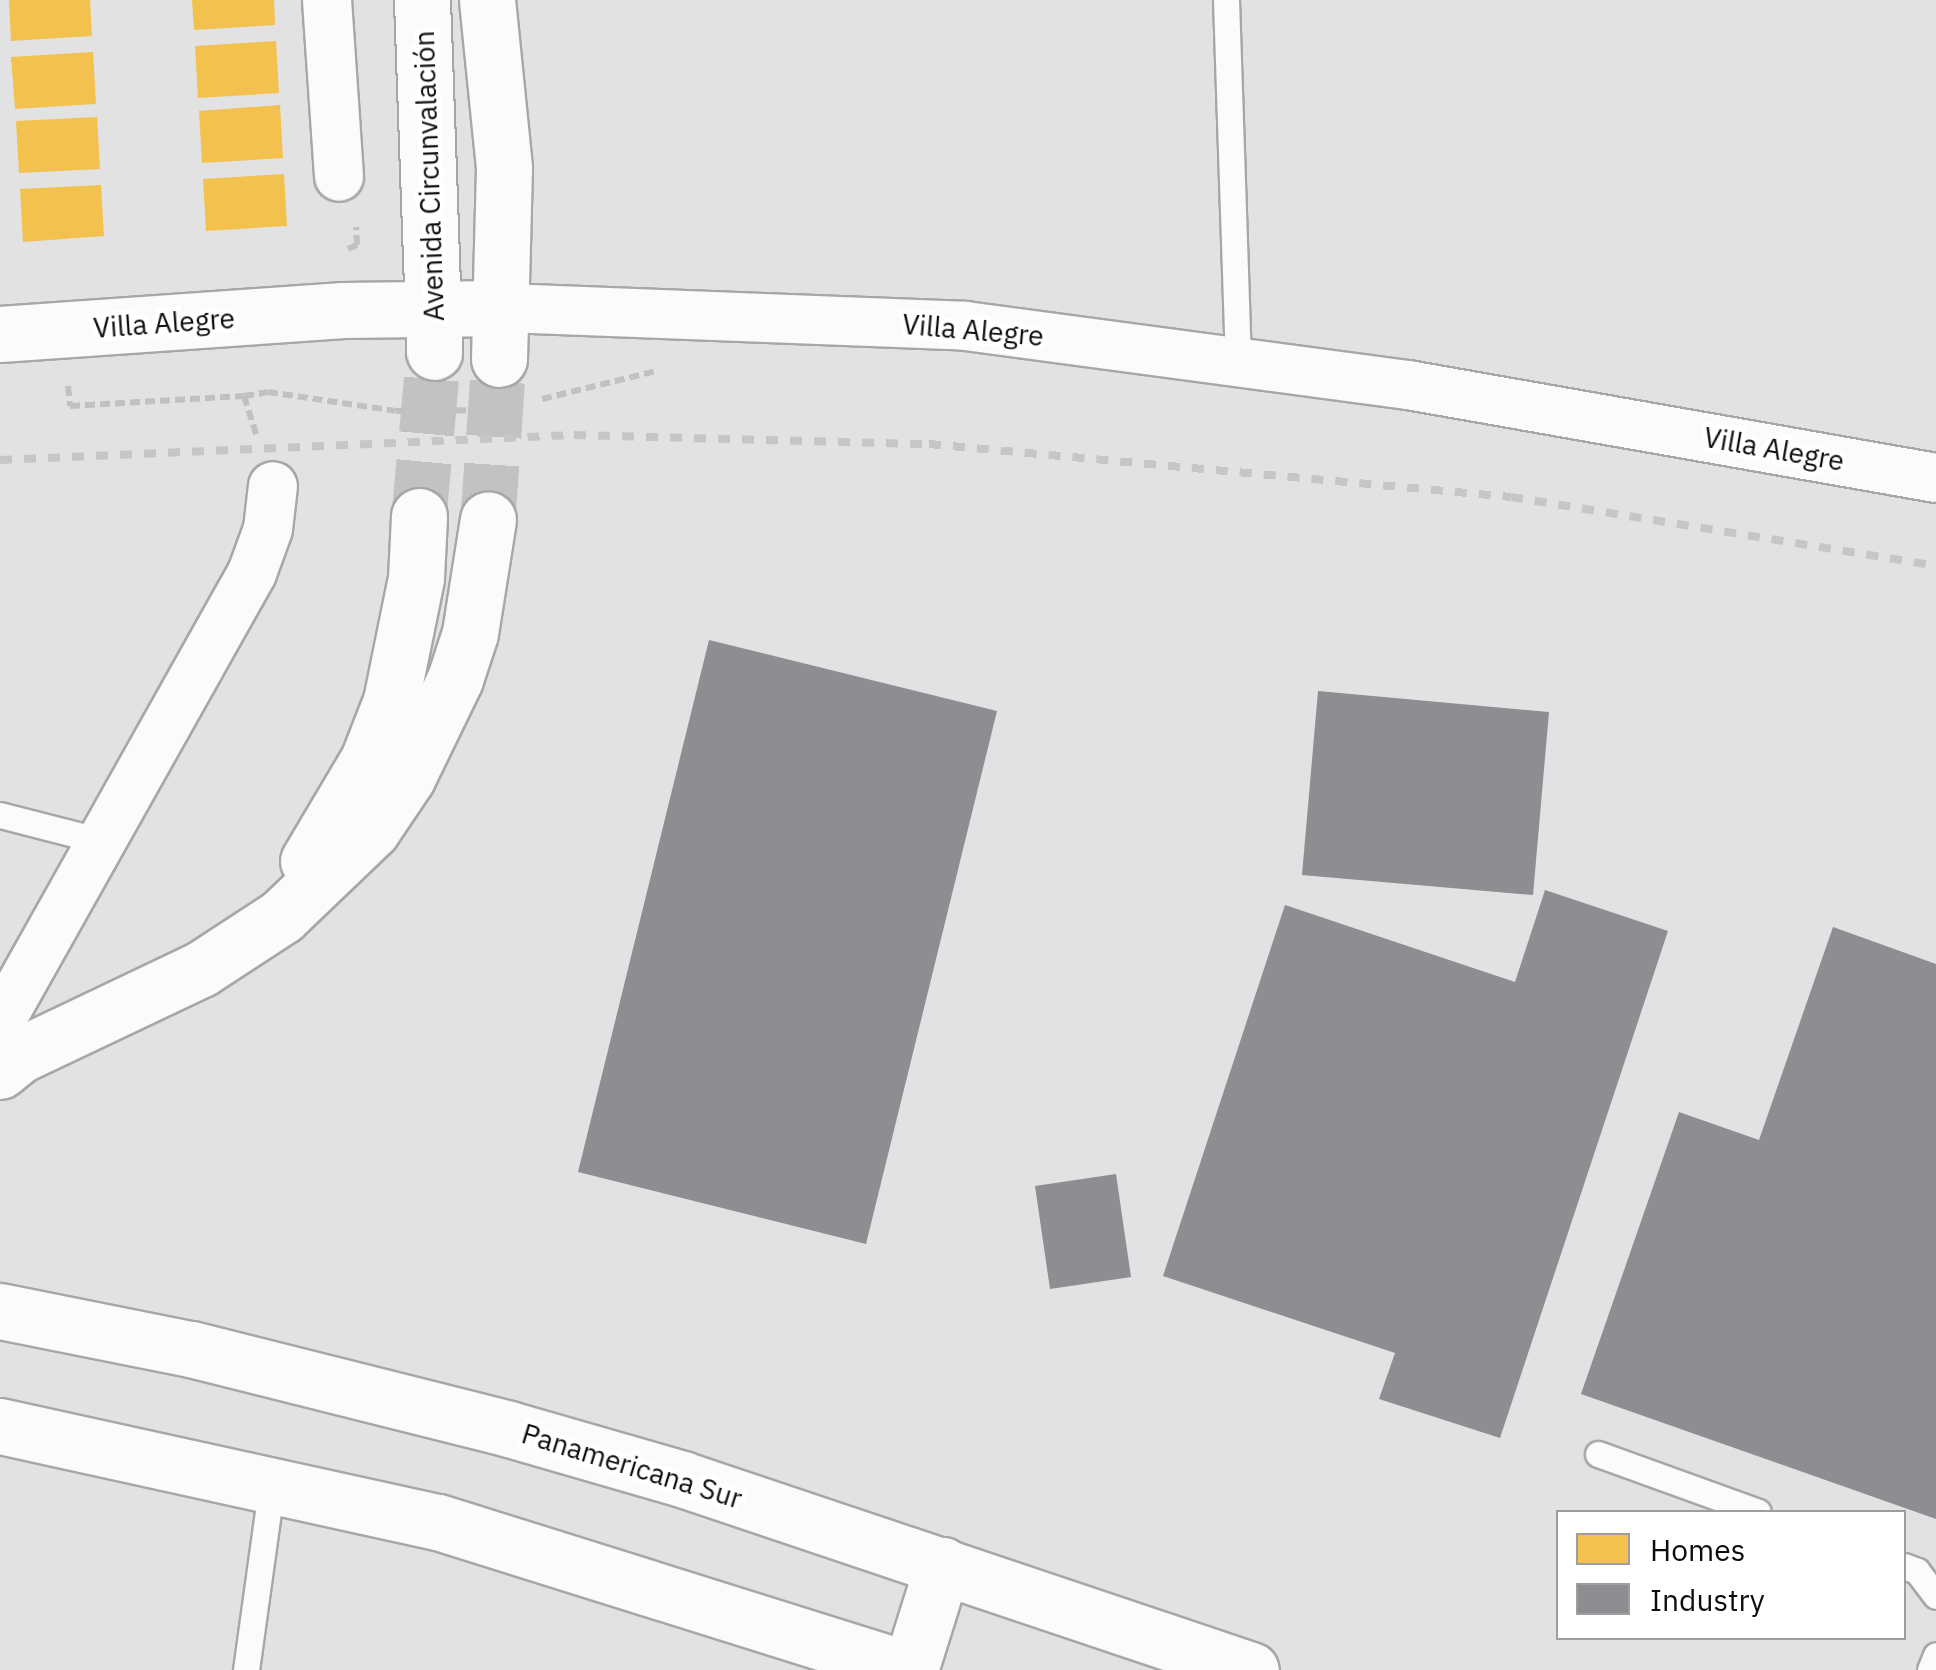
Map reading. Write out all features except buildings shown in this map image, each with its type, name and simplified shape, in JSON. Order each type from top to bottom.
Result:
[{"type":"main road","name":"Avenida Circunvalación","points":[[422,0],[435,331]]},
{"type":"main road","points":[[488,0],[504,168],[500,359]]},
{"type":"main road","name":"Villa Alegre","points":[[0,334],[343,310],[435,331],[500,359]]},
{"type":"main road","points":[[230,949],[308,862],[368,760],[407,641],[419,516]]},
{"type":"main road","points":[[0,1071],[230,949],[331,876],[407,778],[470,633],[488,519]]},
{"type":"main road","name":"Panamericana Sur","points":[[0,1311],[190,1349],[509,1428],[943,1565],[1251,1670]]},
{"type":"main road","points":[[0,1426],[272,1481],[456,1527],[910,1670],[943,1565]]},
{"type":"street","points":[[327,0],[347,192]]},
{"type":"street","name":"Villa Alegre","points":[[500,359],[965,326],[1408,385],[1936,478]]},
{"type":"street","points":[[0,1022],[252,572],[268,529],[273,486]]},
{"type":"lane","points":[[1226,0],[1238,362]]},
{"type":"lane","points":[[0,815],[101,840]]},
{"type":"lane","points":[[1598,1454],[1752,1510]]},
{"type":"lane","points":[[246,1670],[272,1481]]},
{"type":"lane","points":[[1906,1567],[1917,1571],[1936,1596]]},
{"type":"lane","points":[[1930,1670],[1936,1655]]},
{"type":"path","points":[[342,252],[357,245],[347,192]]},
{"type":"path","points":[[62,330],[70,406],[268,392],[396,410],[500,359]]},
{"type":"path","points":[[244,396],[273,486]]},
{"type":"tunnel","points":[[419,516],[434,352]]},
{"type":"tunnel","points":[[488,519],[499,359]]},
{"type":"railway","points":[[0,460],[574,435],[929,444],[1511,497],[1936,566]]}]
